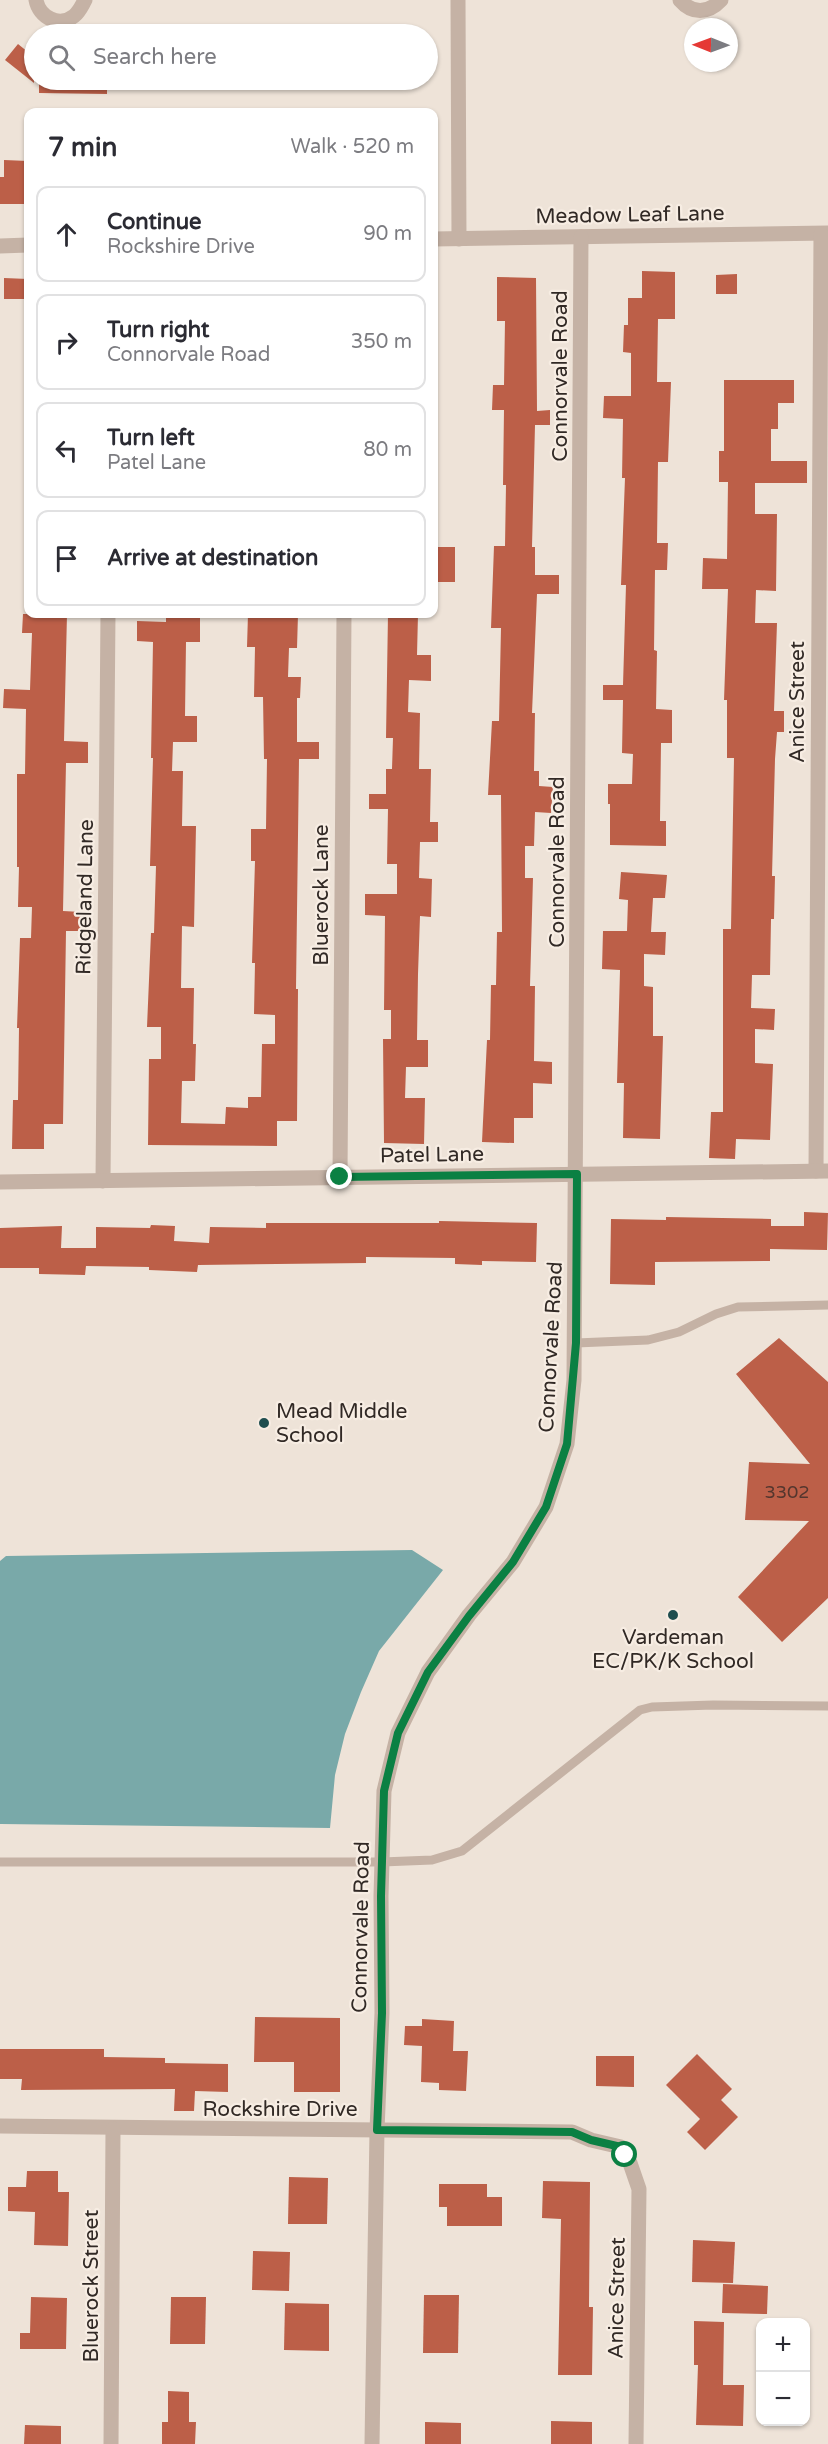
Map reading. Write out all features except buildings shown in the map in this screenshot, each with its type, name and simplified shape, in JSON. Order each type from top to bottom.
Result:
[{"type":"street","points":[[36,0],[40,11],[46,17],[61,21],[76,15],[84,0]]},
{"type":"street","points":[[458,0],[459,239]]},
{"type":"street","points":[[680,0],[692,10],[701,11],[715,6],[721,0]]},
{"type":"street","name":"Meadow Leaf Lane","points":[[438,239],[824,234]]},
{"type":"street","name":"Anice Street","points":[[822,1171],[824,234]]},
{"type":"street","name":"Connorvale Road","points":[[372,2444],[377,2130],[382,2013],[384,1791],[398,1733],[428,1672],[513,1562],[546,1507],[567,1444],[576,1343],[581,237]]},
{"type":"street","points":[[0,246],[24,245]]},
{"type":"street","name":"Ridgeland Lane","points":[[103,1181],[108,618]]},
{"type":"street","name":"Bluerock Lane","points":[[340,1177],[344,618]]},
{"type":"street","name":"Patel Lane","points":[[0,1182],[822,1171]]},
{"type":"street","name":"Rockshire Drive","points":[[0,2126],[113,2129],[572,2132],[591,2140],[621,2147],[625,2155]]},
{"type":"street","name":"Bluerock Street","points":[[111,2444],[113,2129]]},
{"type":"street","name":"Anice Street","points":[[625,2155],[639,2189],[636,2444]]},
{"type":"lane","points":[[576,1343],[648,1340],[679,1332],[716,1314],[738,1307],[828,1305]]},
{"type":"lane","points":[[0,1862],[432,1860],[462,1851],[639,1710],[652,1707],[713,1705],[828,1706]]},
{"type":"water","points":[[412,1550],[443,1570],[379,1651],[361,1692],[345,1734],[335,1775],[330,1828],[0,1824],[0,1561],[6,1556]]},
{"type":"place","name":"Mead Middle School","points":[[264,1423]]},
{"type":"place","name":"Vardeman EC/PK/K School","points":[[673,1615]]},
{"type":"route","points":[[340,1177],[577,1174],[576,1343],[567,1444],[546,1507],[513,1562],[428,1672],[398,1733],[384,1791],[381,1896],[382,2013],[377,2130],[479,2129],[572,2132],[591,2140],[621,2147],[625,2155]]}]
